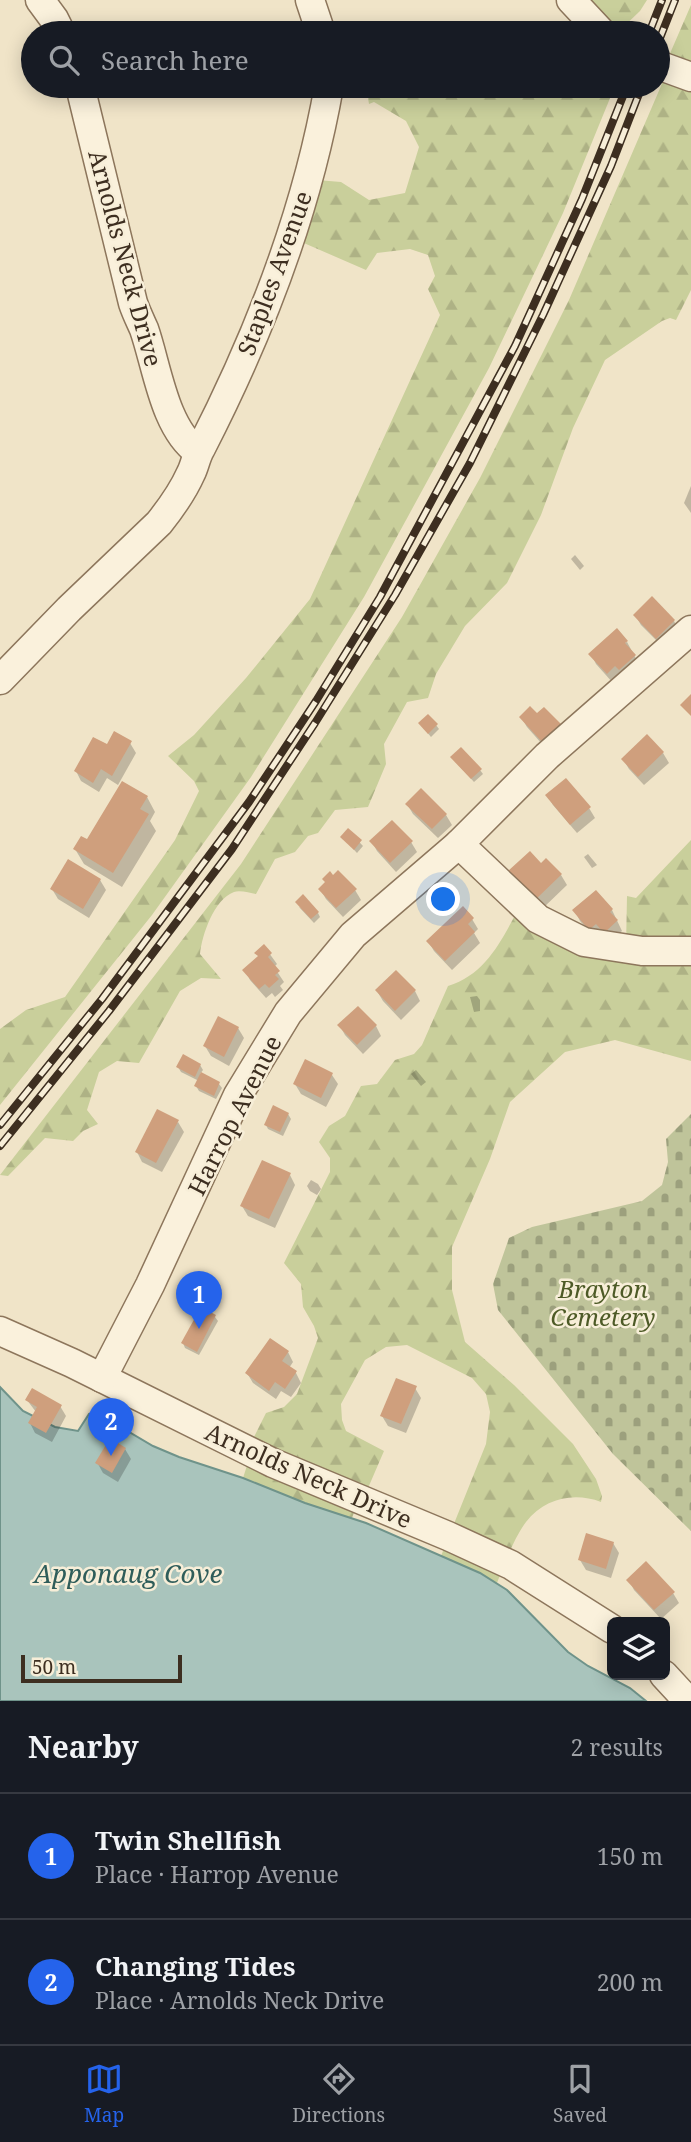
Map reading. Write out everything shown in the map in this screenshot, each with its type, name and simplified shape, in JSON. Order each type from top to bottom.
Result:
[{"type":"street","points":[[40,0],[55,21]]},
{"type":"street","points":[[310,0],[317,21]]},
{"type":"street","points":[[571,0],[587,21]]},
{"type":"street","points":[[670,70],[691,78]]},
{"type":"street","name":"Arnolds Neck Drive","points":[[83,98],[133,303],[176,427],[198,452]]},
{"type":"street","name":"Staples Avenue","points":[[198,452],[230,389],[288,246],[307,186],[326,98]]},
{"type":"street","points":[[0,680],[159,523],[191,474],[198,452]]},
{"type":"street","name":"Harrop Avenue","points":[[102,1378],[238,1095],[288,1013],[353,935],[459,844],[547,757],[691,630]]},
{"type":"street","points":[[459,844],[538,919],[584,942],[642,951],[691,951]]},
{"type":"street","name":"Arnolds Neck Drive","points":[[0,1331],[274,1463],[511,1565],[607,1626]]},
{"type":"street","points":[[669,1680],[688,1701]]},
{"type":"green space","points":[[579,0],[647,0],[630,21],[585,21]]},
{"type":"green space","points":[[691,5],[691,290],[676,320],[670,318],[662,321],[605,360],[573,428],[541,515],[507,583],[465,626],[436,674],[428,698],[407,702],[384,744],[386,764],[368,807],[335,810],[318,833],[308,836],[295,852],[275,859],[256,894],[234,892],[221,902],[206,928],[200,954],[221,979],[201,978],[180,991],[139,1063],[117,1061],[99,1072],[87,1110],[98,1124],[83,1131],[73,1141],[45,1138],[8,1176],[0,1175],[241,864],[402,617],[480,478],[569,300],[656,98],[670,98],[670,53]]},
{"type":"green space","points":[[368,98],[610,98],[563,213],[489,368],[364,597],[251,777],[152,915],[0,1105],[0,1029],[26,1010],[65,997],[175,840],[199,791],[194,781],[168,756],[194,735],[246,678],[310,599],[440,315],[428,289],[435,276],[428,255],[410,249],[377,253],[366,270],[290,237],[305,179],[341,182],[369,200],[405,193],[419,147],[406,121],[374,102],[369,104]]},
{"type":"green space","points":[[691,840],[691,1061],[615,1040],[565,1052],[510,1102],[490,1159],[452,1247],[452,1290],[465,1342],[514,1385],[573,1444],[596,1479],[602,1496],[601,1502],[570,1498],[560,1499],[542,1507],[526,1522],[518,1535],[497,1583],[441,1556],[486,1444],[490,1412],[486,1394],[472,1378],[407,1345],[386,1347],[365,1360],[341,1404],[346,1431],[384,1451],[362,1502],[358,1501],[352,1518],[305,1503],[243,1478],[251,1453],[247,1451],[266,1413],[284,1407],[297,1394],[318,1338],[303,1307],[301,1284],[284,1263],[330,1172],[330,1158],[319,1142],[329,1126],[345,1116],[361,1086],[377,1084],[395,1060],[414,1054],[422,1045],[448,986],[461,981],[482,965],[499,944],[519,908],[626,948],[627,896],[636,898]]},
{"type":"green space","name":"Brayton Cemetery","points":[[691,1114],[691,1531],[613,1454],[498,1310],[493,1284],[509,1238],[532,1227],[642,1201],[662,1185],[668,1162],[666,1139]]},
{"type":"water","name":"Apponaug Cove","points":[[0,1387],[23,1411],[55,1427],[78,1431],[89,1414],[97,1413],[153,1446],[179,1457],[366,1523],[480,1573],[507,1590],[568,1652],[607,1676],[607,1680],[615,1680],[630,1688],[646,1701],[0,1701]]},
{"type":"building","points":[[652,596],[675,620],[656,639],[633,615]]},
{"type":"building","points":[[617,628],[636,655],[619,670],[615,666],[607,674],[588,654]]},
{"type":"building","points":[[691,694],[691,716],[680,705]]},
{"type":"building","points":[[530,706],[537,713],[544,707],[562,725],[543,743],[519,717]]},
{"type":"building","points":[[428,714],[438,724],[428,734],[418,723]]},
{"type":"building","points":[[114,731],[132,741],[112,776],[101,769],[93,783],[74,771],[93,737],[107,744]]},
{"type":"building","points":[[647,734],[664,752],[638,777],[621,759]]},
{"type":"building","points":[[461,747],[482,769],[471,779],[450,757]]},
{"type":"building","points":[[566,778],[591,807],[570,825],[545,795]]},
{"type":"building","points":[[122,781],[148,796],[140,809],[149,814],[113,873],[73,849],[81,836],[87,839]]},
{"type":"building","points":[[421,788],[447,814],[432,829],[405,804]]},
{"type":"building","points":[[392,820],[413,841],[390,863],[369,841]]},
{"type":"building","points":[[348,828],[362,840],[354,850],[340,837]]},
{"type":"building","points":[[530,851],[541,863],[546,858],[562,874],[534,901],[507,872]]},
{"type":"building","points":[[68,859],[101,879],[83,909],[50,889]]},
{"type":"building","points":[[338,870],[357,889],[336,908],[318,889],[325,882],[322,879],[330,871],[333,875]]},
{"type":"building","points":[[596,890],[613,909],[610,912],[618,920],[604,933],[596,924],[589,930],[572,910]]},
{"type":"building","points":[[303,894],[319,912],[311,919],[295,902]]},
{"type":"building","points":[[463,906],[474,918],[468,924],[475,932],[445,961],[426,941]]},
{"type":"building","points":[[264,944],[272,953],[268,957],[280,971],[275,975],[279,979],[269,988],[265,984],[259,989],[242,970],[258,956],[254,953]]},
{"type":"building","points":[[396,970],[416,990],[395,1011],[375,990]]},
{"type":"building","points":[[358,1006],[377,1025],[357,1045],[337,1025]]},
{"type":"building","points":[[218,1016],[239,1027],[224,1057],[203,1046]]},
{"type":"building","points":[[183,1054],[201,1064],[195,1077],[176,1067]]},
{"type":"building","points":[[305,1059],[333,1073],[321,1098],[293,1084]]},
{"type":"building","points":[[201,1072],[220,1082],[214,1096],[194,1086]]},
{"type":"building","points":[[273,1105],[289,1113],[280,1132],[264,1125]]},
{"type":"building","points":[[157,1109],[179,1120],[156,1163],[135,1152]]},
{"type":"building","points":[[262,1160],[291,1173],[269,1219],[240,1206]]},
{"type":"building","points":[[201,1307],[216,1315],[197,1352],[181,1343]]},
{"type":"building","points":[[270,1338],[289,1351],[282,1361],[297,1371],[285,1389],[275,1382],[269,1391],[245,1373]]},
{"type":"building","points":[[396,1378],[417,1386],[401,1424],[380,1416]]},
{"type":"building","points":[[32,1388],[62,1405],[46,1433],[28,1423],[37,1407],[25,1400]]},
{"type":"building","points":[[110,1438],[126,1448],[112,1473],[95,1463]]},
{"type":"building","points":[[586,1533],[614,1542],[606,1569],[578,1560]]},
{"type":"building","points":[[646,1561],[675,1592],[654,1610],[626,1580]]},
{"type":"railway","points":[[654,21],[662,0]]},
{"type":"railway","points":[[667,21],[675,0]]},
{"type":"railway","points":[[0,1125],[102,999],[249,802],[380,597],[515,346],[582,199],[622,98]]},
{"type":"railway","points":[[0,1146],[109,1011],[232,849],[395,595],[470,463],[543,315],[611,166],[637,98]]},
{"type":"place","name":"Twin Shellfish","points":[[199,1329]]},
{"type":"place","name":"Changing Tides","points":[[111,1456]]}]
